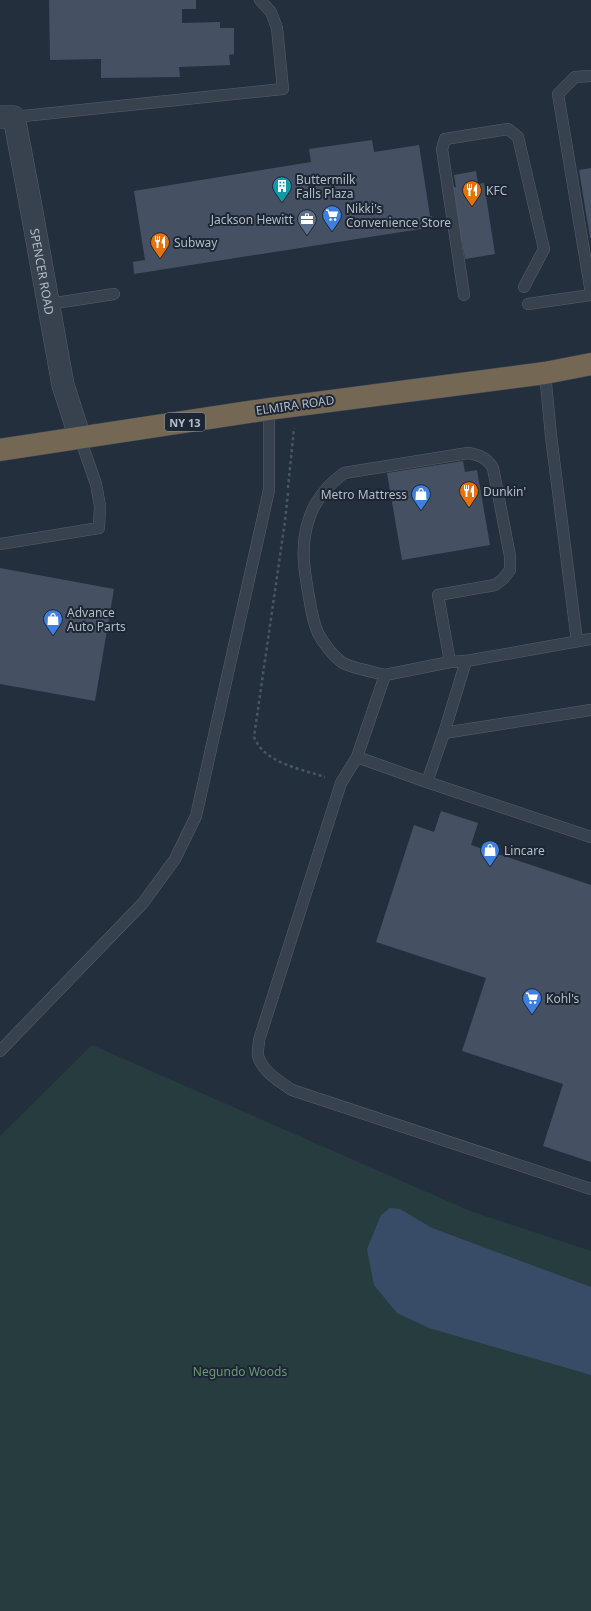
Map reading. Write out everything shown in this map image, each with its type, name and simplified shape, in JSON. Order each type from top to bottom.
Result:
[{"type":"highway","name":"ELMIRA ROAD","points":[[0,450],[269,408],[545,373],[591,364]]},
{"type":"street","name":"SPENCER ROAD","points":[[7,117],[32,206],[64,385],[80,438]]},
{"type":"lane","points":[[7,117],[283,89],[277,28],[271,12],[260,0]]},
{"type":"lane","points":[[528,304],[591,294],[558,94],[575,77],[591,76]]},
{"type":"lane","points":[[464,295],[442,149],[445,139],[508,129],[518,137],[544,249],[524,287]]},
{"type":"lane","points":[[49,304],[114,294]]},
{"type":"lane","points":[[545,373],[551,436],[577,641]]},
{"type":"lane","points":[[0,1051],[143,903],[175,860],[196,816],[269,490],[269,408]]},
{"type":"lane","points":[[0,544],[98,528],[100,506],[96,484],[80,438]]},
{"type":"lane","points":[[450,662],[438,595],[495,585],[503,579],[510,570],[510,556],[493,468],[489,461],[479,454],[468,453],[344,474],[330,484],[318,498],[309,519],[303,546],[303,561],[312,615],[318,633],[330,650],[344,663],[384,675],[450,662],[466,661],[591,639]]},
{"type":"lane","points":[[427,782],[466,661]]},
{"type":"lane","points":[[384,675],[357,757],[341,783],[259,1040],[257,1055],[265,1069],[278,1081],[292,1090],[591,1189]]},
{"type":"lane","points":[[444,733],[591,710]]},
{"type":"lane","points":[[357,757],[591,837]]},
{"type":"path","points":[[296,405],[286,521],[254,737],[256,743],[270,758],[341,783]]},
{"type":"green space","name":"Negundo Woods","points":[[92,1045],[470,1211],[591,1251],[591,1611],[0,1611],[0,1136]]},
{"type":"water","points":[[390,1208],[400,1209],[432,1228],[591,1287],[591,1375],[429,1328],[397,1313],[374,1285],[367,1249],[381,1215]]},
{"type":"building","points":[[49,0],[196,0],[196,9],[182,9],[182,23],[220,22],[220,28],[234,28],[234,54],[229,55],[230,65],[179,67],[180,77],[101,78],[101,59],[50,60]]},
{"type":"building","name":"Buttermilk Falls Plaza","points":[[372,140],[374,152],[419,145],[433,227],[134,274],[133,262],[145,260],[134,191],[311,162],[309,149]]},
{"type":"building","points":[[591,168],[591,238],[590,238],[579,170]]},
{"type":"building","name":"KFC","points":[[476,171],[478,184],[484,183],[495,254],[465,259],[462,242],[459,243],[453,187],[456,187],[454,175]]},
{"type":"building","points":[[463,461],[465,472],[477,470],[490,545],[402,560],[387,473]]},
{"type":"building","name":"Advance Auto Parts","points":[[0,568],[114,589],[95,701],[0,684]]},
{"type":"building","name":"Kohl's","points":[[441,811],[478,823],[471,845],[591,885],[591,1162],[543,1146],[563,1084],[462,1051],[486,978],[376,942],[414,825],[434,832]]},
{"type":"place","name":"Buttermilk Falls Plaza","points":[[282,203]]},
{"type":"place","name":"KFC","points":[[472,207]]},
{"type":"place","name":"Nikki's Convenience Store","points":[[332,232]]},
{"type":"place","name":"Jackson Hewitt","points":[[307,236]]},
{"type":"place","name":"Subway","points":[[160,259]]},
{"type":"place","name":"Dunkin'","points":[[469,508]]},
{"type":"place","name":"Metro Mattress","points":[[421,511]]},
{"type":"place","name":"Advance Auto Parts","points":[[53,636]]},
{"type":"place","name":"Lincare","points":[[490,867]]},
{"type":"place","name":"Kohl's","points":[[532,1015]]}]
